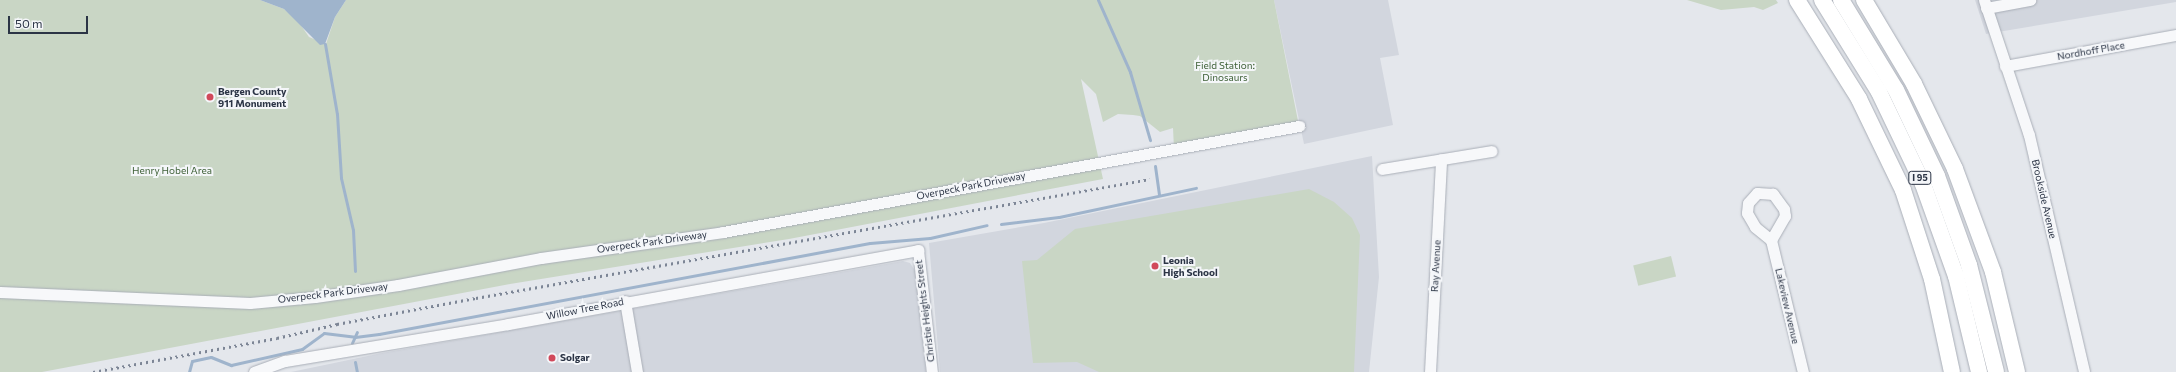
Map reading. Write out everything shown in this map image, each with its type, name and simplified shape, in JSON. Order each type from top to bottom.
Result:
[{"type":"highway","name":"I 95","points":[[1797,0],[1859,98],[1903,190],[1932,279],[1952,372]]},
{"type":"highway","name":"I 95","points":[[1822,0],[1876,86],[1920,178],[1956,276],[1979,372]]},
{"type":"highway","name":"I 95","points":[[1841,0],[1896,90],[1937,176],[1971,272],[1996,372]]},
{"type":"highway","points":[[1864,0],[1914,84],[1955,169],[1993,272],[2017,372]]},
{"type":"street","points":[[1985,4],[2030,0]]},
{"type":"street","name":"Brookside Avenue","points":[[1985,4],[2029,135],[2084,372]]},
{"type":"street","name":"Nordhoff Place","points":[[2005,66],[2176,35]]},
{"type":"street","name":"Overpeck Park Driveway","points":[[0,292],[250,303],[336,294],[541,258],[723,232],[1299,126]]},
{"type":"street","points":[[1382,169],[1492,151]]},
{"type":"street","name":"Ray Avenue","points":[[1430,372],[1441,159]]},
{"type":"street","name":"Lakeview Avenue","points":[[1772,240],[1803,372]]},
{"type":"street","name":"Willow Tree Road","points":[[254,372],[285,360],[918,250]]},
{"type":"street","name":"Christie Heights Street","points":[[918,250],[932,372]]},
{"type":"street","points":[[625,302],[637,372]]},
{"type":"street","points":[[285,360],[286,372]]},
{"type":"shaded area","points":[[1274,0],[1388,0],[1399,55],[1380,58],[1393,125],[1304,144]]},
{"type":"shaded area","points":[[1975,0],[2176,0],[2176,2],[1986,34]]},
{"type":"shaded area","name":"Leonia High School","points":[[1372,156],[1379,277],[1369,372],[940,372],[929,243],[1044,223]]},
{"type":"shaded area","points":[[903,261],[910,263],[915,271],[926,372],[291,372],[382,353]]},
{"type":"green space","name":"Henry Hobel Area","points":[[0,0],[260,0],[284,9],[298,21],[309,37],[326,44],[335,17],[346,0],[1274,0],[1299,126],[1174,149],[1173,128],[1160,132],[1140,116],[1133,115],[1118,114],[1103,122],[1096,94],[1081,79],[1103,179],[789,239],[510,284],[42,372],[0,372]]},
{"type":"green space","points":[[1687,0],[1776,0],[1778,3],[1763,10],[1754,7],[1721,10]]},
{"type":"green space","name":"Leonia High School","points":[[1309,189],[1334,202],[1352,218],[1360,235],[1354,372],[1099,372],[1077,362],[1033,363],[1022,261],[1037,260],[1075,229]]},
{"type":"green space","points":[[1671,256],[1676,276],[1638,286],[1633,265]]},
{"type":"water","points":[[260,0],[346,0],[335,17],[325,44],[320,45],[284,9]]},
{"type":"waterway","points":[[1098,0],[1130,72],[1150,140]]},
{"type":"waterway","points":[[325,44],[337,114],[341,178],[353,230],[355,271]]},
{"type":"waterway","points":[[1155,166],[1159,195]]},
{"type":"waterway","points":[[1001,224],[1059,217],[1196,188]]},
{"type":"waterway","points":[[189,372],[192,361],[211,357],[231,365],[302,349],[324,333],[355,337],[379,334],[870,243],[930,238],[987,225]]},
{"type":"waterway","points":[[352,343],[357,332]]},
{"type":"waterway","points":[[355,362],[357,372]]},
{"type":"railway","points":[[93,372],[277,338],[337,324],[476,298],[1150,179]]},
{"type":"place","name":"Bergen County 911 Monument","points":[[210,97]]},
{"type":"place","name":"Leonia High School","points":[[1155,266]]},
{"type":"place","name":"Solgar","points":[[552,358]]},
{"type":"park label","name":"Field Station: Dinosaurs","points":[[1225,70]]}]
